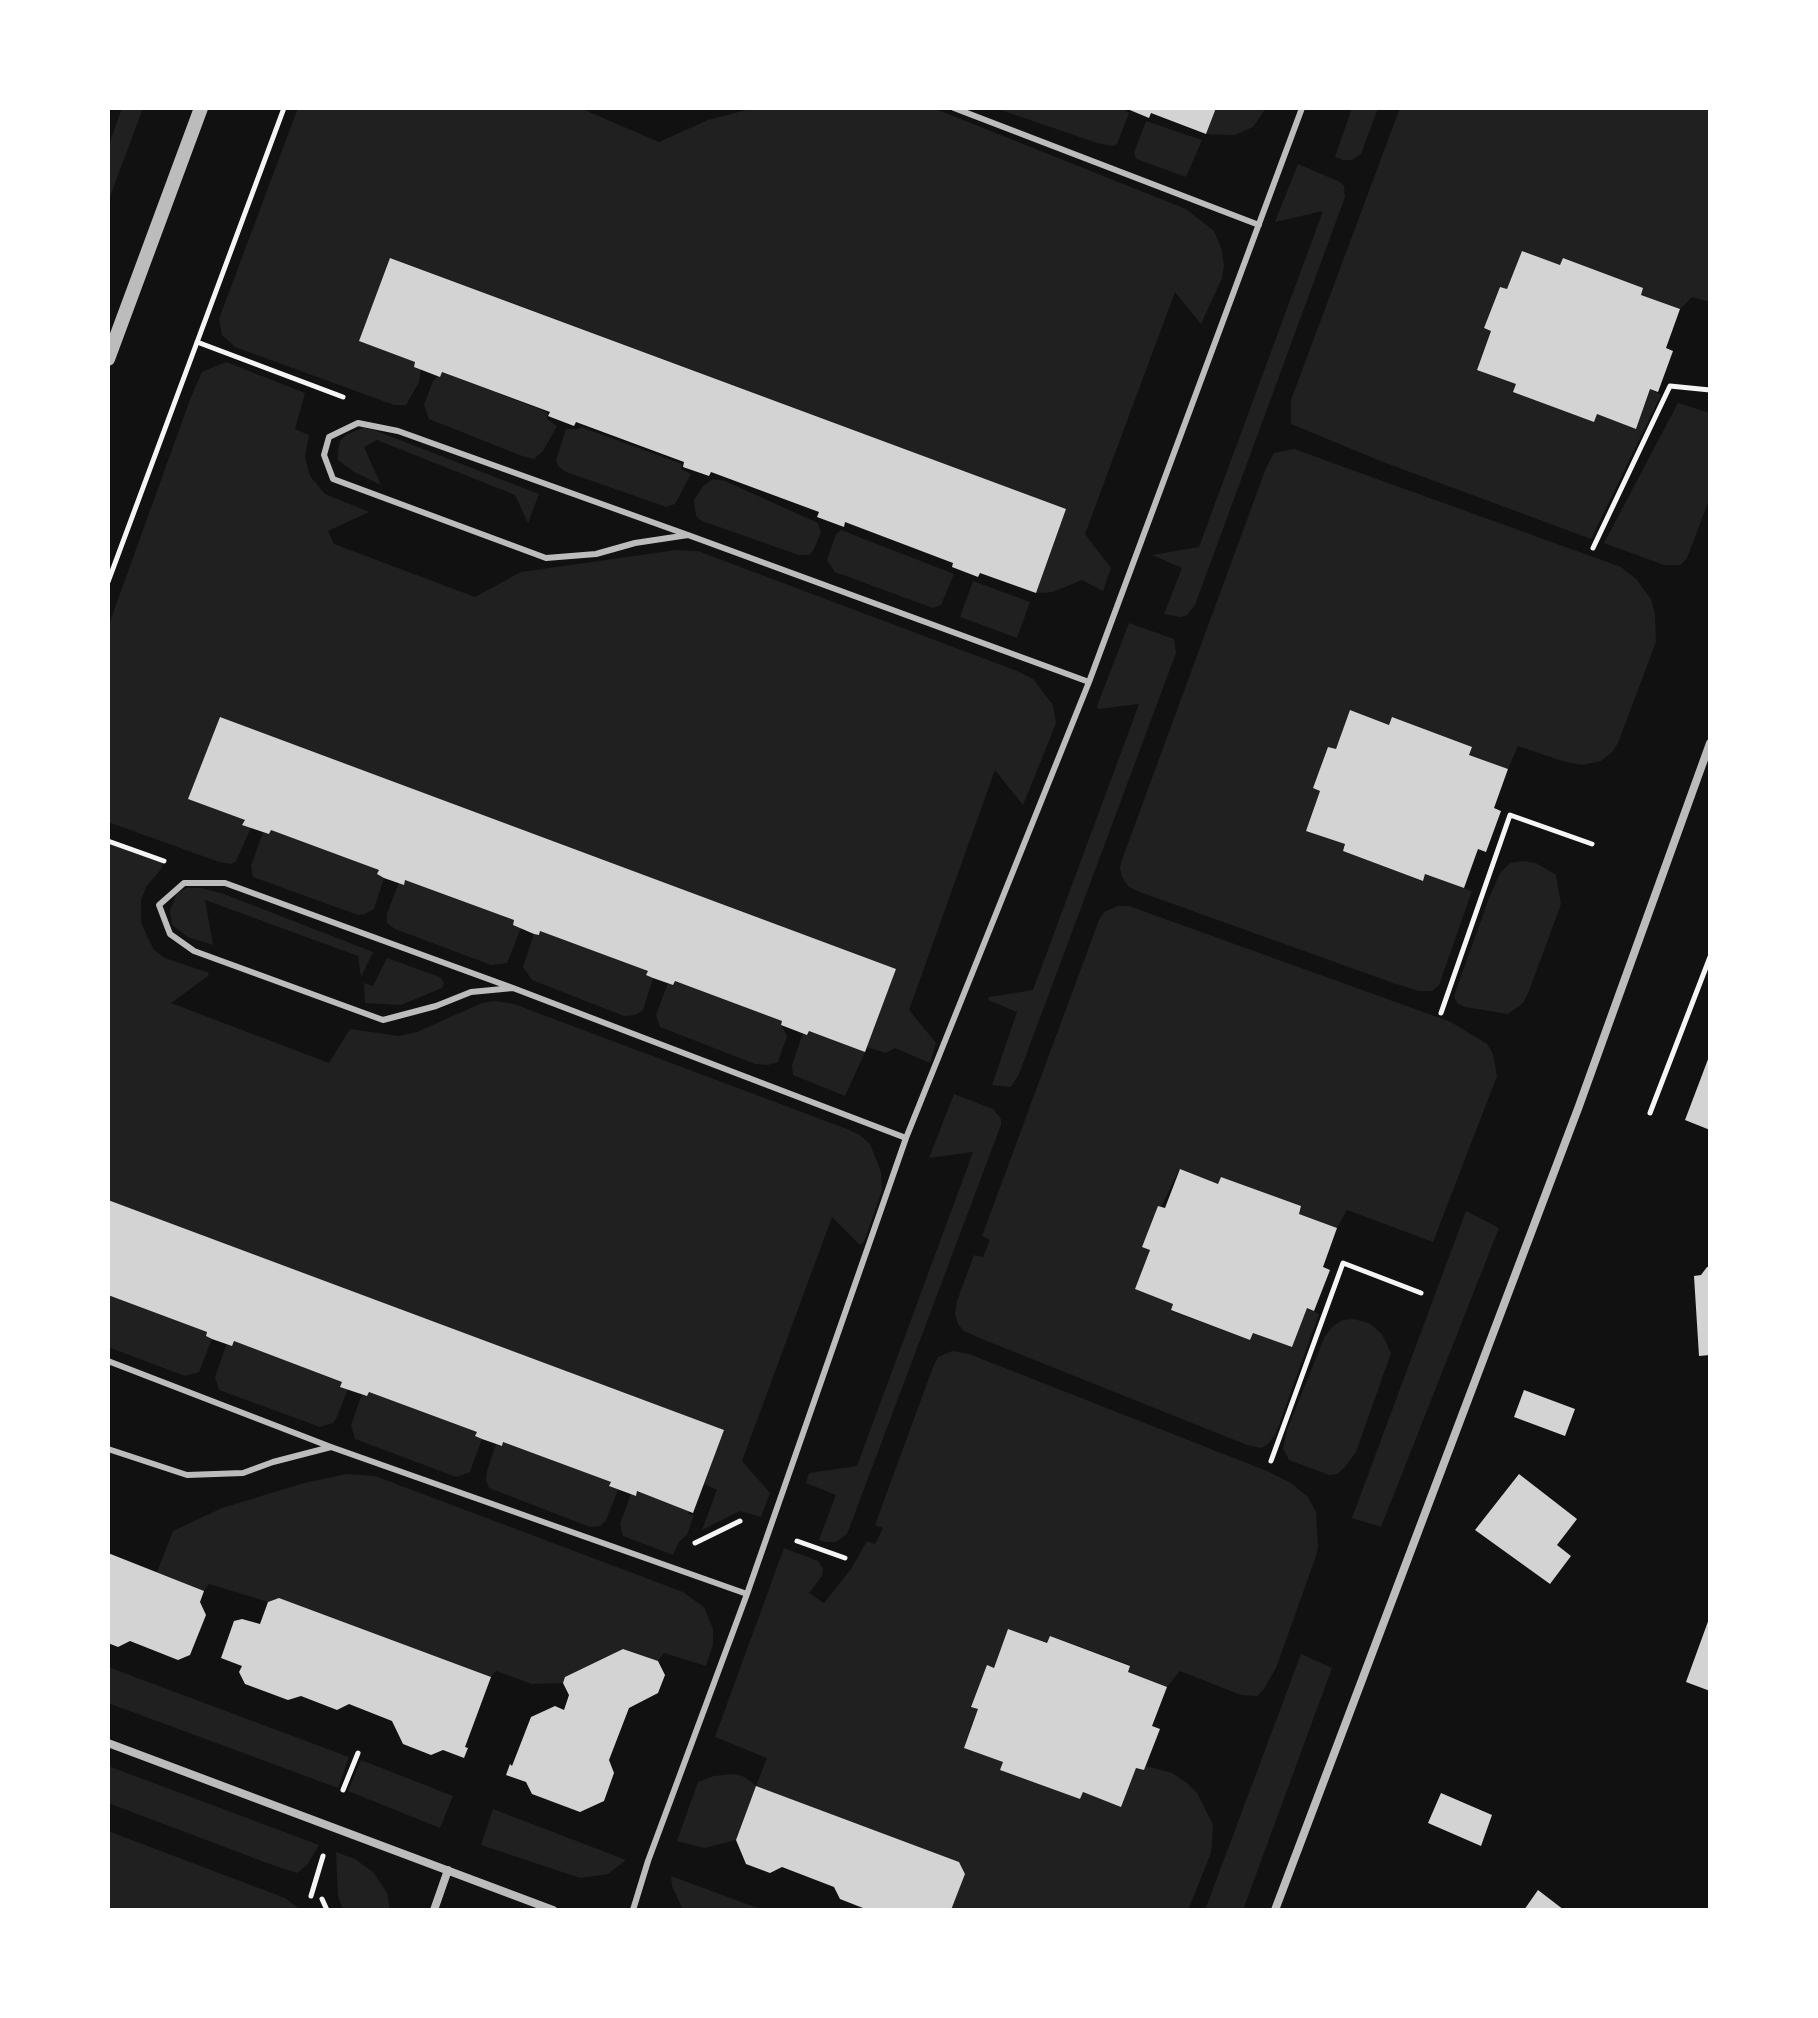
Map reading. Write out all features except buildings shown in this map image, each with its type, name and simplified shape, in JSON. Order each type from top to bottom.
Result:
[{"type":"street","points":[[108,359],[201,108]]},
{"type":"street","points":[[1275,1910],[1579,1106],[1710,743]]},
{"type":"street","points":[[108,1743],[553,1910]]},
{"type":"street","points":[[434,1910],[448,1870]]},
{"type":"lane","points":[[954,108],[1259,225]]},
{"type":"lane","points":[[633,1910],[906,1138],[1089,682],[1302,108]]},
{"type":"lane","points":[[688,535],[635,543],[596,554],[546,558],[333,479],[324,455],[329,437],[358,423],[398,431],[688,535],[1089,682]]},
{"type":"lane","points":[[513,988],[471,992],[436,1006],[383,1020],[194,951],[170,934],[159,905],[184,883],[225,883],[513,988],[906,1138]]},
{"type":"lane","points":[[108,1361],[331,1447],[747,1594]]},
{"type":"lane","points":[[108,1449],[187,1475],[243,1473],[331,1447]]},
{"type":"path","points":[[108,582],[284,108]]},
{"type":"path","points":[[197,342],[350,399],[398,431]]},
{"type":"path","points":[[1593,548],[1670,386],[1710,390]]},
{"type":"path","points":[[1441,1013],[1510,815],[1592,844]]},
{"type":"path","points":[[1650,1113],[1710,957]]},
{"type":"path","points":[[1271,1461],[1343,1263],[1421,1293]]},
{"type":"path","points":[[689,1547],[739,1521],[748,1524]]},
{"type":"path","points":[[788,1538],[845,1558]]},
{"type":"path","points":[[343,1790],[358,1753]]},
{"type":"path","points":[[311,1896],[325,1847]]},
{"type":"path","points":[[322,1899],[327,1910]]},
{"type":"shaded area","points":[[122,108],[143,108],[108,202],[108,147]]},
{"type":"shaded area","points":[[298,108],[580,108],[659,142],[708,120],[754,108],[933,108],[1186,209],[1214,231],[1224,265],[1222,278],[1201,324],[1175,292],[1085,534],[1111,568],[1103,591],[1082,580],[1053,592],[1036,593],[1066,509],[391,258],[359,341],[415,362],[421,369],[419,382],[406,405],[394,405],[235,347],[222,335],[219,319]]},
{"type":"shaded area","points":[[1001,108],[1121,108],[1129,113],[1117,144],[1113,146]]},
{"type":"shaded area","points":[[1216,108],[1266,108],[1253,127],[1235,135],[1206,134]]},
{"type":"shaded area","points":[[1352,108],[1378,108],[1361,154],[1352,160],[1343,160],[1335,157]]},
{"type":"shaded area","points":[[1400,108],[1710,108],[1710,302],[1692,297],[1680,309],[1641,295],[1643,288],[1564,258],[1560,265],[1522,251],[1507,289],[1500,287],[1484,328],[1491,331],[1477,369],[1516,384],[1594,422],[1597,414],[1636,429],[1650,389],[1661,395],[1591,539],[1383,462],[1291,424],[1291,400]]},
{"type":"shaded area","points":[[1146,121],[1202,140],[1186,177],[1136,159],[1134,152]]},
{"type":"shaded area","points":[[1298,164],[1340,182],[1344,186],[1345,197],[1195,605],[1181,617],[1164,614],[1182,568],[1152,555],[1199,547],[1323,211],[1275,222]]},
{"type":"shaded area","points":[[226,362],[305,393],[295,429],[309,435],[305,457],[310,476],[325,494],[369,512],[328,531],[334,544],[475,597],[521,572],[676,550],[698,551],[1033,679],[1053,705],[1056,723],[1023,805],[995,770],[909,1010],[936,1043],[930,1063],[895,1048],[886,1053],[867,1047],[896,969],[220,717],[189,799],[245,820],[243,825],[251,828],[236,861],[231,864],[219,862],[108,822],[108,627],[202,372]]},
{"type":"shaded area","points":[[442,372],[547,412],[547,419],[557,426],[543,451],[534,459],[522,456],[429,419],[424,405],[433,381]]},
{"type":"shaded area","points":[[1678,403],[1710,413],[1710,497],[1687,558],[1681,565],[1664,565],[1604,543]]},
{"type":"shaded area","points":[[581,427],[682,464],[681,469],[691,474],[675,504],[666,507],[566,472],[558,466],[556,460],[566,429]]},
{"type":"shaded area","points":[[363,428],[539,494],[528,523],[515,495],[377,440],[364,447],[381,485],[354,472],[338,460],[340,441]]},
{"type":"shaded area","points":[[1294,449],[1621,567],[1636,579],[1651,599],[1655,614],[1656,642],[1618,743],[1601,761],[1582,765],[1518,746],[1508,769],[1469,755],[1472,747],[1392,717],[1389,725],[1351,710],[1336,749],[1328,747],[1313,788],[1320,791],[1306,831],[1345,844],[1343,851],[1422,881],[1425,874],[1472,891],[1439,985],[1432,991],[1419,991],[1393,983],[1137,891],[1129,887],[1122,877],[1120,867],[1123,857],[1266,468],[1274,453]]},
{"type":"shaded area","points":[[713,479],[725,481],[818,523],[821,533],[813,551],[809,555],[799,555],[702,521],[696,516],[694,500],[703,486]]},
{"type":"shaded area","points":[[841,530],[954,574],[941,605],[933,608],[835,572],[827,560],[836,534]]},
{"type":"shaded area","points":[[973,581],[1030,602],[1017,638],[960,617]]},
{"type":"shaded area","points":[[1129,623],[1174,639],[1176,653],[1019,1074],[1011,1087],[992,1085],[1017,1012],[988,1000],[989,997],[1033,990],[1139,704],[1098,709],[1097,706]]},
{"type":"shaded area","points":[[271,830],[379,870],[378,874],[384,878],[374,909],[358,915],[253,877],[251,866],[263,832],[269,834]]},
{"type":"shaded area","points":[[108,841],[163,862],[162,868],[146,887],[141,901],[141,922],[154,950],[165,958],[209,973],[171,1003],[329,1063],[350,1029],[399,1036],[417,1032],[482,1003],[496,1001],[514,1004],[847,1129],[870,1144],[881,1172],[882,1190],[864,1242],[860,1245],[832,1217],[742,1461],[770,1493],[761,1517],[740,1511],[702,1530],[717,1490],[704,1484],[723,1430],[108,1200]]},
{"type":"shaded area","points":[[1510,863],[1536,863],[1556,875],[1561,904],[1529,991],[1523,1003],[1508,1014],[1465,1007],[1457,1003],[1454,996],[1489,898],[1500,873]]},
{"type":"shaded area","points":[[405,880],[514,920],[513,925],[521,928],[507,963],[491,965],[395,929],[387,923],[387,914],[399,882],[404,884]]},
{"type":"shaded area","points":[[187,888],[224,894],[373,952],[361,977],[358,956],[205,900],[213,945],[188,937],[172,925],[170,910],[177,893]]},
{"type":"shaded area","points":[[1118,906],[1129,906],[1451,1022],[1487,1044],[1493,1054],[1497,1076],[1433,1242],[1347,1210],[1337,1228],[1299,1214],[1301,1206],[1221,1177],[1218,1184],[1179,1170],[1142,1246],[1150,1250],[1135,1289],[1173,1304],[1171,1311],[1250,1340],[1253,1333],[1291,1347],[1307,1308],[1319,1314],[1276,1433],[1261,1448],[982,1339],[964,1331],[955,1314],[974,1255],[983,1257],[990,1240],[982,1236],[1099,920],[1104,912]]},
{"type":"shaded area","points":[[540,931],[648,971],[647,975],[653,978],[643,1010],[624,1016],[532,980],[523,967],[534,934],[539,935]]},
{"type":"shaded area","points":[[387,958],[440,977],[444,983],[442,988],[401,1005],[365,1003],[364,983],[373,986]]},
{"type":"shaded area","points":[[675,981],[782,1021],[787,1036],[778,1062],[755,1064],[660,1027],[656,1015],[668,983],[672,985]]},
{"type":"shaded area","points":[[809,1031],[865,1052],[845,1096],[793,1075],[792,1065],[803,1033],[807,1035]]},
{"type":"shaded area","points":[[954,1094],[993,1109],[1001,1119],[1001,1125],[847,1534],[836,1542],[825,1542],[819,1540],[836,1495],[806,1483],[809,1473],[857,1466],[973,1152],[929,1158]]},
{"type":"shaded area","points":[[1466,1211],[1499,1228],[1381,1527],[1352,1518]]},
{"type":"shaded area","points":[[108,1295],[207,1332],[206,1336],[212,1339],[199,1372],[185,1376],[108,1347]]},
{"type":"shaded area","points":[[1353,1319],[1369,1323],[1382,1334],[1391,1353],[1356,1452],[1337,1474],[1329,1475],[1289,1460],[1283,1448],[1287,1430],[1325,1336],[1333,1326]]},
{"type":"shaded area","points":[[234,1341],[342,1382],[348,1389],[333,1423],[320,1427],[219,1390],[215,1377],[227,1343]]},
{"type":"shaded area","points":[[952,1351],[969,1354],[1267,1471],[1291,1483],[1308,1497],[1316,1512],[1318,1548],[1315,1559],[1276,1668],[1257,1696],[1241,1695],[1180,1671],[1167,1687],[1128,1672],[1130,1665],[1051,1636],[1047,1643],[1008,1629],[994,1668],[987,1666],[971,1706],[978,1709],[964,1748],[1003,1762],[1000,1770],[1080,1799],[1083,1792],[1121,1806],[1136,1768],[1144,1770],[1146,1766],[1172,1773],[1187,1783],[1197,1793],[1213,1825],[1211,1853],[1188,1910],[951,1910],[965,1874],[959,1862],[756,1786],[767,1758],[715,1737],[784,1548],[818,1561],[823,1569],[822,1576],[809,1593],[824,1603],[851,1569],[867,1541],[875,1544],[883,1528],[875,1525],[938,1357]]},
{"type":"shaded area","points":[[369,1392],[477,1432],[475,1436],[482,1439],[470,1472],[456,1477],[355,1439],[351,1425],[362,1394],[367,1396]]},
{"type":"shaded area","points":[[503,1442],[611,1482],[610,1486],[618,1490],[606,1520],[600,1526],[590,1527],[489,1488],[487,1471],[496,1444],[501,1446]]},
{"type":"shaded area","points":[[346,1474],[375,1476],[683,1592],[704,1607],[713,1629],[713,1644],[706,1666],[664,1653],[658,1661],[623,1649],[566,1677],[563,1683],[532,1684],[496,1671],[491,1677],[279,1598],[268,1602],[209,1584],[204,1591],[157,1572],[173,1531],[222,1508],[304,1483]]},
{"type":"shaded area","points":[[637,1491],[694,1515],[687,1535],[679,1542],[673,1555],[623,1536],[620,1524],[631,1494],[636,1496]]},
{"type":"shaded area","points":[[1301,1654],[1332,1668],[1243,1910],[1205,1910]]},
{"type":"shaded area","points":[[108,1667],[349,1757],[338,1788],[108,1703]]},
{"type":"shaded area","points":[[361,1760],[453,1796],[440,1828],[348,1791]]},
{"type":"shaded area","points":[[108,1766],[319,1845],[307,1865],[297,1873],[275,1866],[108,1803]]},
{"type":"shaded area","points":[[734,1774],[745,1777],[756,1786],[736,1840],[704,1848],[677,1841],[698,1782]]},
{"type":"shaded area","points":[[493,1809],[626,1860],[608,1874],[580,1878],[481,1845]]},
{"type":"shaded area","points":[[108,1831],[285,1898],[301,1910],[108,1910]]},
{"type":"shaded area","points":[[336,1852],[355,1859],[374,1873],[387,1893],[390,1910],[343,1910],[338,1896]]},
{"type":"shaded area","points":[[671,1876],[763,1910],[683,1910]]}]
